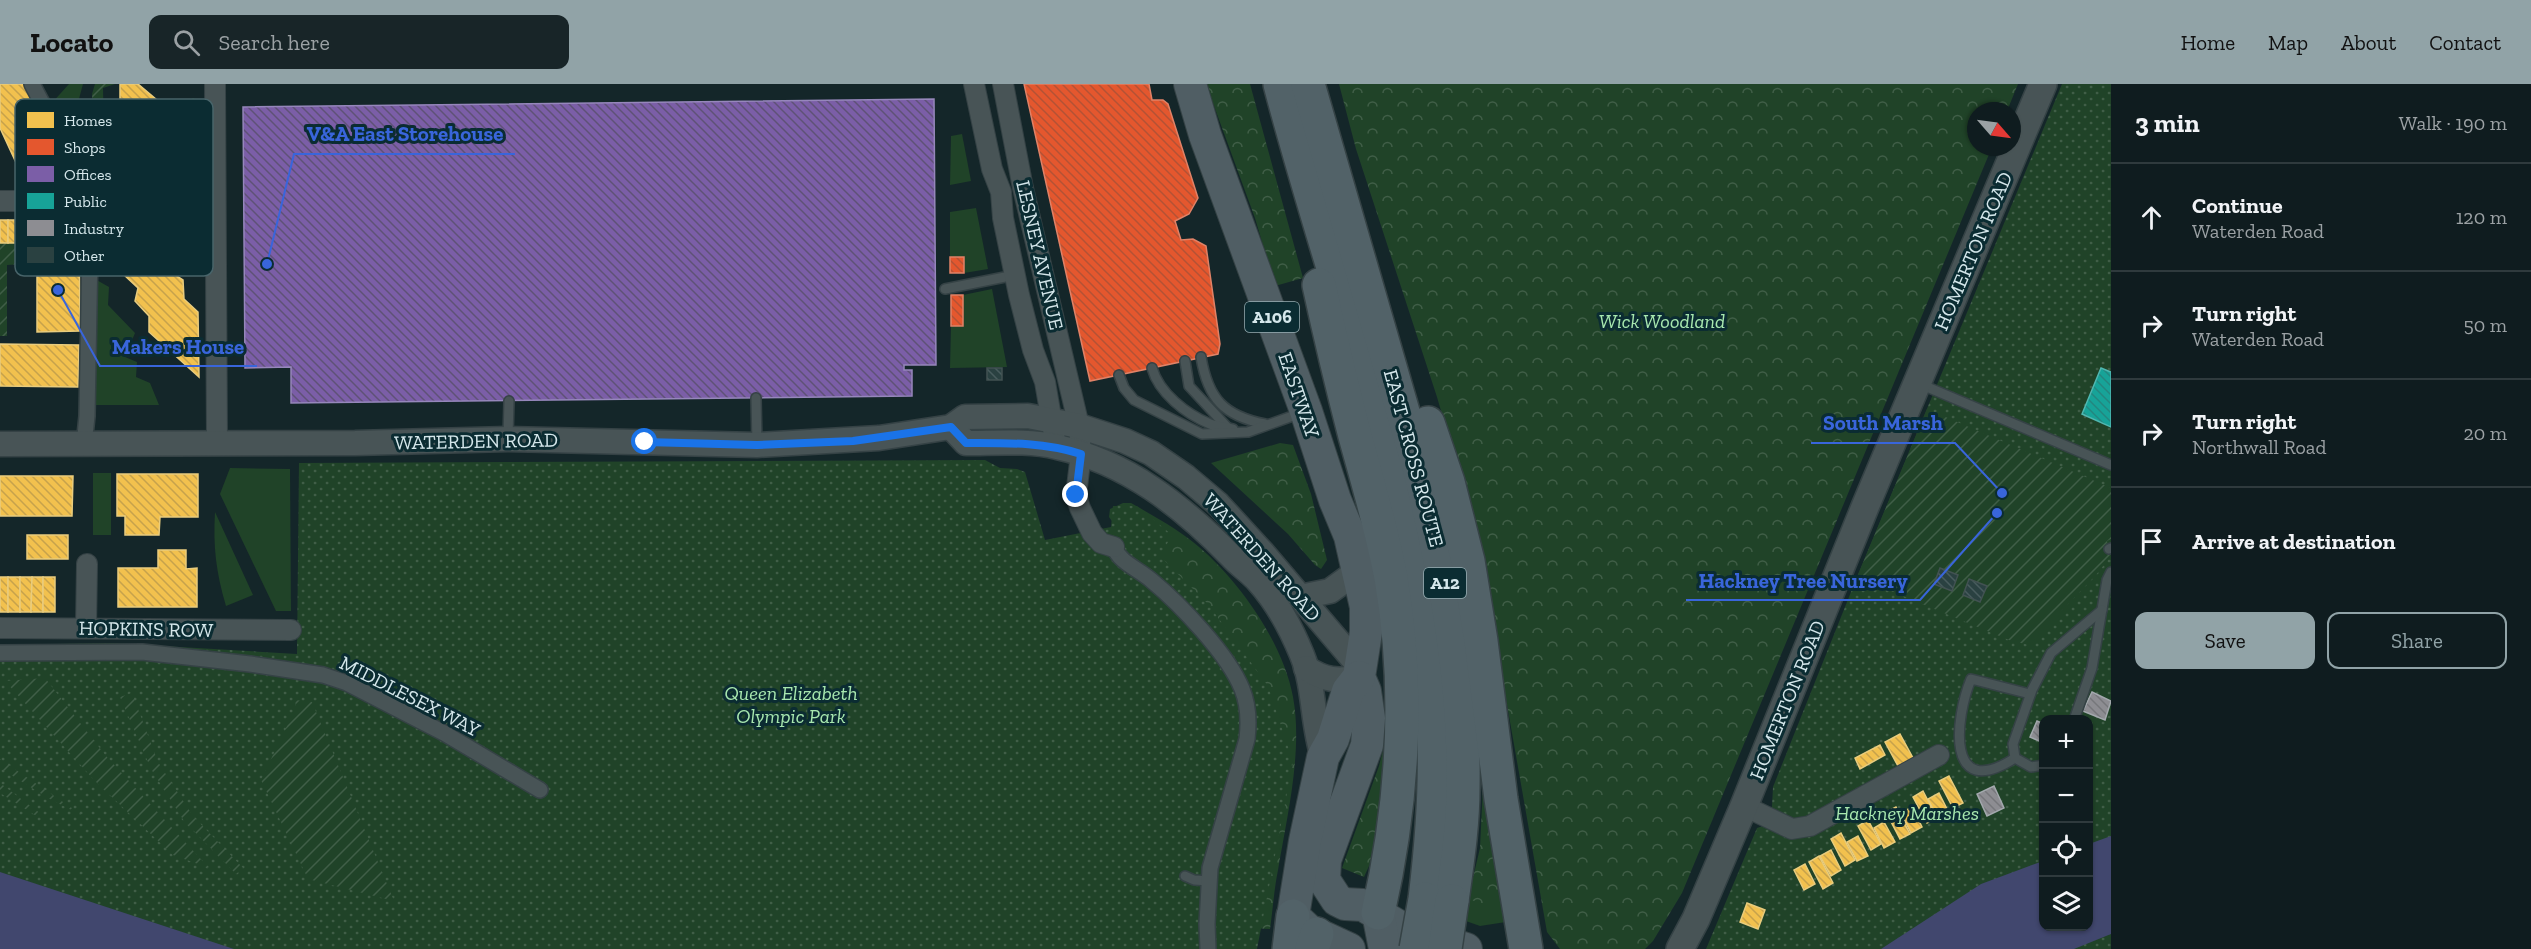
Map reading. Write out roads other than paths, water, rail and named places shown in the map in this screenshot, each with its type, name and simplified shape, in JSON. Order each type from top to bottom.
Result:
[{"type":"highway","name":"EAST CROSS ROUTE","points":[[1280,84],[1376,407],[1417,591],[1433,724],[1431,836],[1445,949]]},
{"type":"highway","name":"EAST CROSS ROUTE","points":[[1308,84],[1391,368],[1435,531],[1454,644],[1462,717],[1461,832],[1438,900],[1416,949]]},
{"type":"highway","name":"A12","points":[[1294,133],[1300,202],[1341,382],[1383,540],[1395,609],[1402,723],[1399,790],[1389,866],[1378,913]]},
{"type":"highway","name":"A12","points":[[1363,273],[1409,369],[1448,482],[1461,532],[1478,621],[1501,799],[1526,949]]},
{"type":"main road","name":"EASTWAY","points":[[1190,84],[1205,135],[1306,411],[1335,500],[1350,536],[1359,570],[1367,619],[1359,671],[1348,691],[1333,739],[1323,757],[1305,841],[1303,937]]},
{"type":"main road","name":"HOMERTON ROAD","points":[[1680,949],[1696,919],[1744,806],[1865,507],[2043,84]]},
{"type":"main road","name":"EASTWAY","points":[[1345,904],[1337,900],[1324,880],[1325,860],[1367,745],[1369,718],[1359,671]]},
{"type":"main road","points":[[1303,937],[1345,904],[1364,905],[1405,930],[1466,949]]},
{"type":"main road","points":[[1378,913],[1385,949]]},
{"type":"main road","points":[[1303,937],[1349,949]]},
{"type":"street","points":[[32,84],[40,99]]},
{"type":"street","points":[[215,84],[217,444]]},
{"type":"street","name":"LESNEY AVENUE","points":[[974,84],[992,168],[1001,192],[1004,218],[1028,334],[1045,382],[1056,446]]},
{"type":"street","name":"LESNEY AVENUE","points":[[1003,84],[1023,188],[1078,426],[1081,454],[1076,495],[1085,522],[1100,542],[1114,547]]},
{"type":"street","points":[[84,445],[89,276]]},
{"type":"street","name":"WATERDEN ROAD","points":[[0,444],[217,444],[508,438],[757,445],[853,441],[951,427],[965,417],[1028,416],[1078,426],[1138,447],[1186,477],[1218,504],[1276,566],[1359,671]]},
{"type":"street","name":"WATERDEN ROAD","points":[[951,427],[966,443],[1056,446],[1114,466],[1143,481],[1197,521],[1239,565],[1257,580],[1287,622],[1306,668],[1313,697],[1316,733],[1323,757]]},
{"type":"street","points":[[1114,547],[1119,558],[1139,570],[1166,593],[1197,627],[1235,674],[1246,700],[1249,718],[1247,739],[1212,859],[1209,881],[1208,949]]},
{"type":"street","points":[[86,628],[87,564]]},
{"type":"street","points":[[1300,597],[1330,591],[1359,570]]},
{"type":"street","name":"HOPKINS ROW","points":[[0,628],[291,630]]},
{"type":"street","name":"MIDDLESEX WAY","points":[[0,653],[142,652],[323,675],[347,683],[444,733],[540,790]]},
{"type":"street","points":[[1306,668],[1319,677],[1333,680],[1359,671]]},
{"type":"street","points":[[1744,806],[1785,827],[1802,829],[1939,755]]},
{"type":"lane","points":[[945,289],[1015,275]]},
{"type":"lane","points":[[1201,357],[1203,370],[1216,398],[1230,412],[1243,420],[1268,425]]},
{"type":"lane","points":[[1185,361],[1189,386],[1227,428]]},
{"type":"lane","points":[[1152,368],[1156,381],[1166,394],[1210,424],[1248,432]]},
{"type":"lane","points":[[1119,375],[1124,388],[1134,400],[1202,434],[1248,432],[1306,411]]},
{"type":"lane","points":[[1918,384],[2111,465]]},
{"type":"lane","points":[[756,398],[757,445]]},
{"type":"lane","points":[[508,438],[509,400]]},
{"type":"lane","points":[[2076,715],[2092,668],[2111,572]]},
{"type":"lane","points":[[2015,758],[2013,744],[2030,694],[2051,653],[2102,610]]},
{"type":"lane","points":[[2015,758],[2002,766],[1989,769],[1976,770],[1967,764],[1959,754],[1957,740],[1964,697],[1971,679],[2030,694]]},
{"type":"lane","points":[[2015,758],[2031,767],[2039,766]]},
{"type":"lane","points":[[1185,876],[1194,880],[1209,881]]},
{"type":"water","points":[[2111,836],[2111,934],[2074,949],[1881,949],[1981,884],[2039,862],[2039,931],[2093,931],[2093,843]]},
{"type":"water","points":[[0,872],[234,949],[0,949]]},
{"type":"place","name":"V&A East Storehouse","points":[[267,264]]},
{"type":"place","name":"Makers House","points":[[58,290]]},
{"type":"place","name":"South Marsh","points":[[2002,493]]},
{"type":"place","name":"Hackney Tree Nursery","points":[[1997,513]]},
{"type":"park label","name":"Wick Woodland","points":[[1662,321]]},
{"type":"park label","name":"Queen Elizabeth Olympic Park","points":[[791,704]]},
{"type":"park label","name":"Hackney Marshes","points":[[1907,813]]}]
